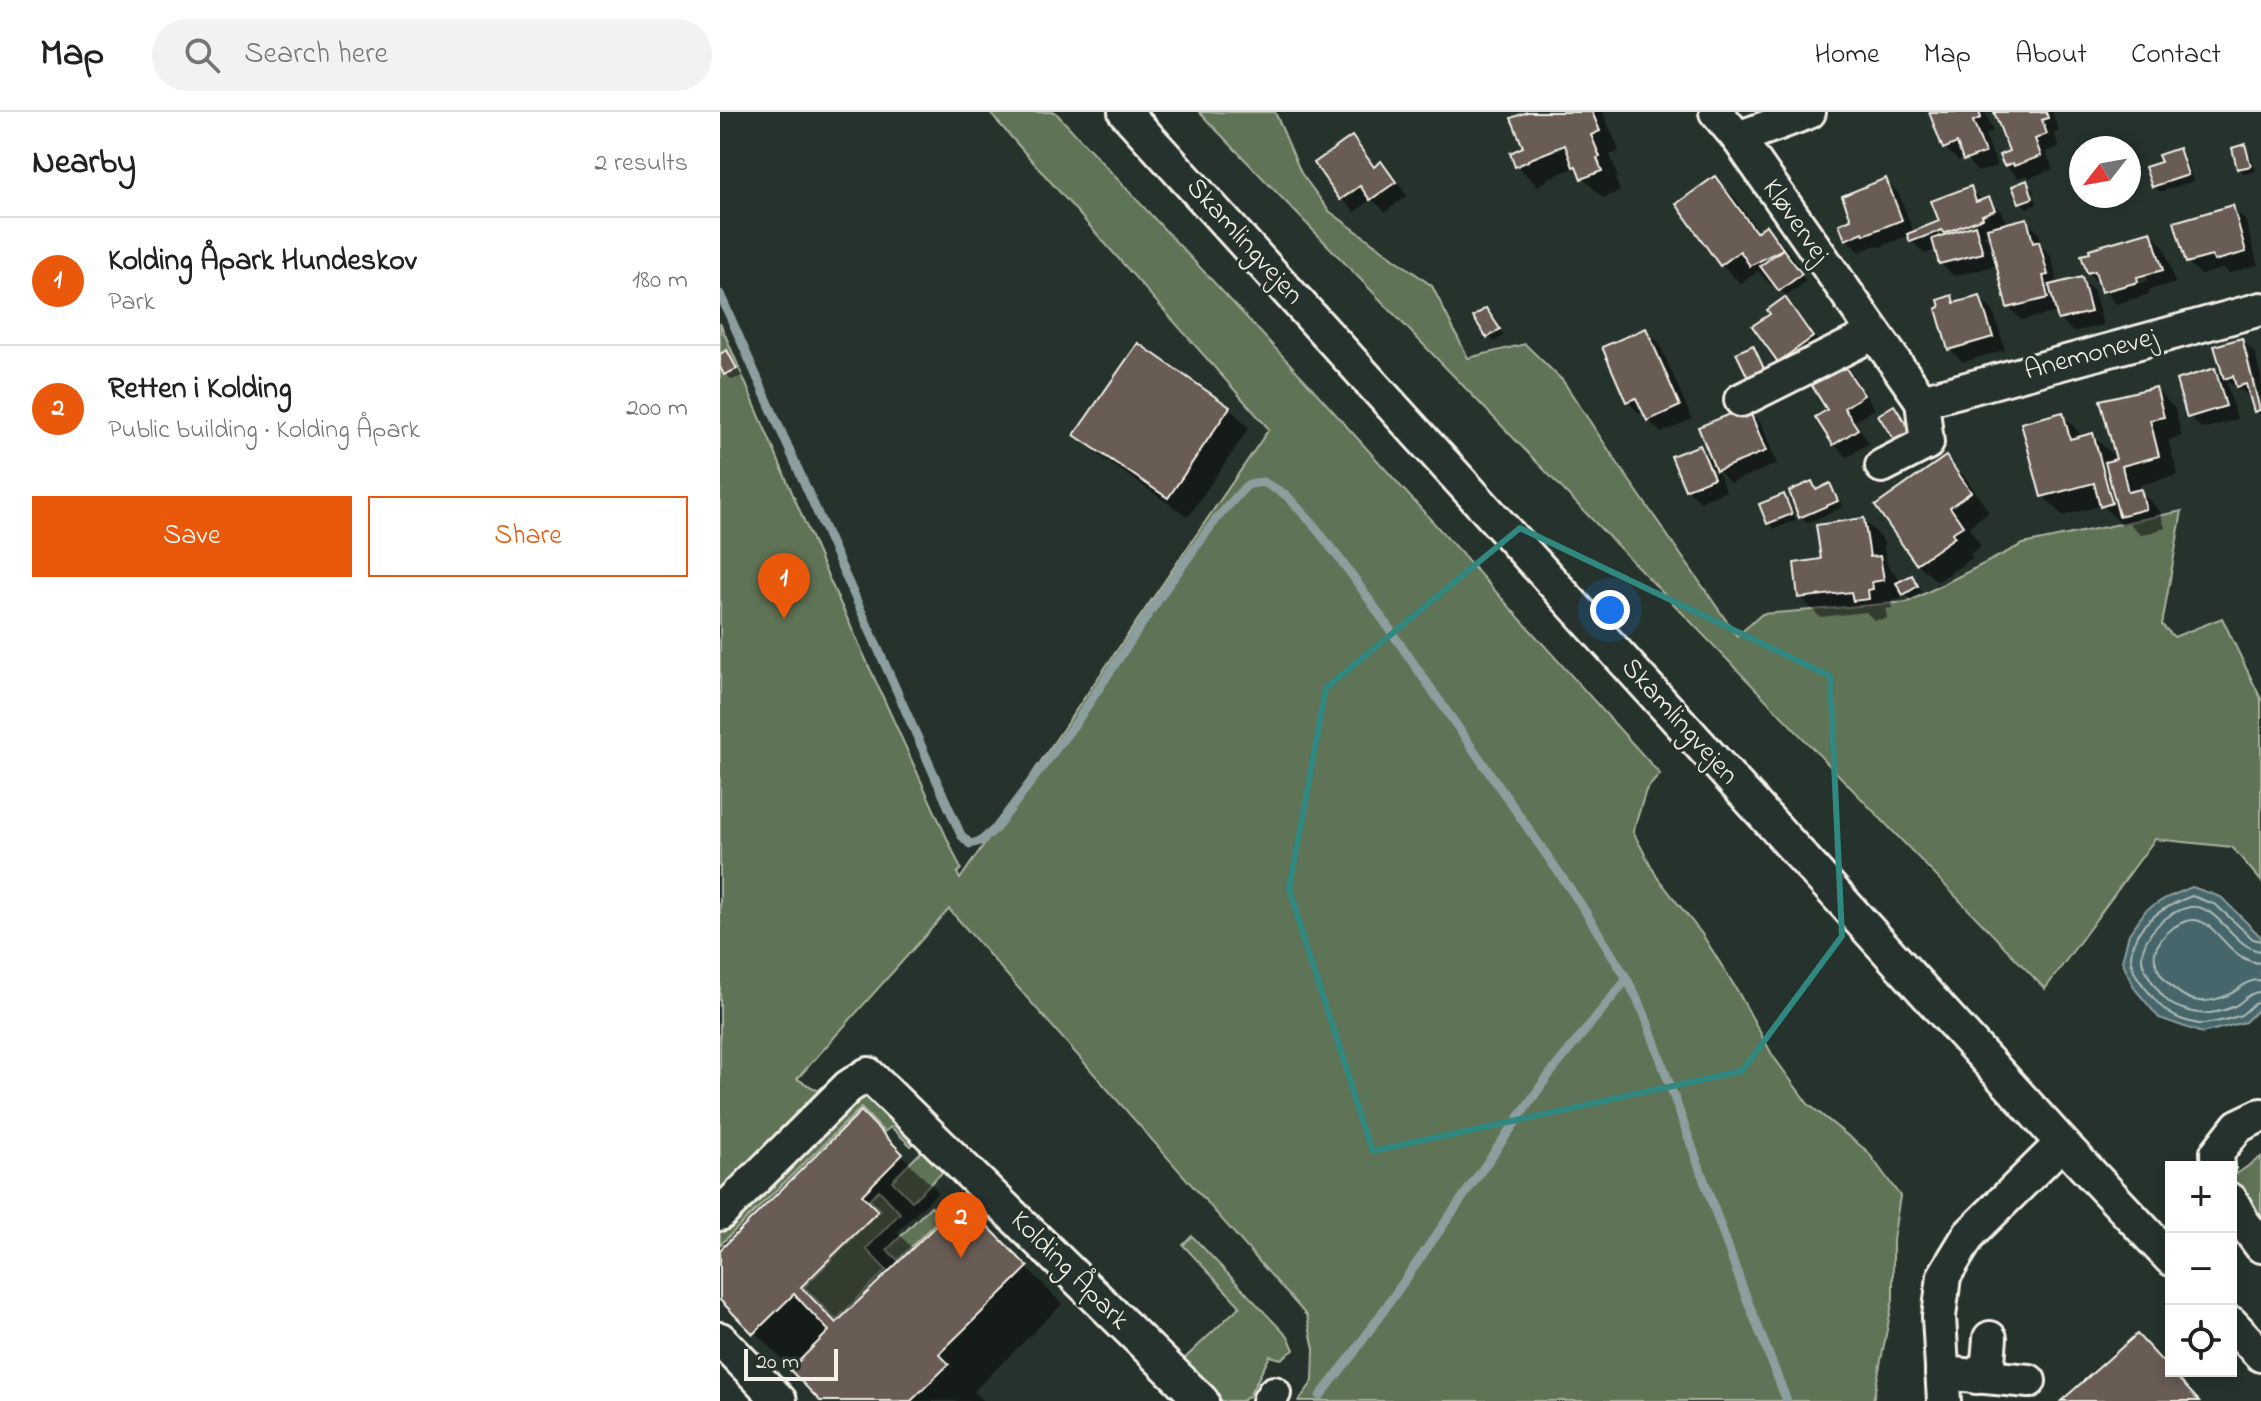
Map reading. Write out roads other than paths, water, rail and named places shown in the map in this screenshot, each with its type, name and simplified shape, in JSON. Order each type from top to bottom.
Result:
[{"type":"street","name":"Skamlingvejen","points":[[1125,112],[2165,1253]]},
{"type":"street","name":"Kløvervej","points":[[1716,112],[1738,138],[1922,401],[1927,443],[1882,466]]},
{"type":"street","points":[[1738,138],[1809,112]]},
{"type":"street","name":"Anemonevej","points":[[1922,401],[2261,309]]},
{"type":"street","points":[[1741,400],[1873,334]]},
{"type":"street","name":"Kolding Åpark","points":[[720,1214],[848,1087],[868,1074],[1202,1401]]},
{"type":"street","points":[[2218,1161],[2217,1153],[2238,1126],[2261,1115]]},
{"type":"street","points":[[2029,1381],[1984,1389],[1943,1387],[1939,1317],[1944,1276],[1969,1235],[2062,1143]]},
{"type":"street","points":[[2237,1211],[2261,1246]]},
{"type":"street","points":[[2237,1329],[2261,1355]]},
{"type":"street","points":[[1984,1389],[1990,1338]]},
{"type":"street","points":[[720,1339],[780,1401]]},
{"type":"water","points":[[2192,887],[2221,897],[2261,937],[2261,1007],[2245,1022],[2202,1033],[2159,1018],[2135,989],[2122,961],[2129,934],[2146,910]]},
{"type":"waterway","points":[[720,294],[961,835],[970,844],[981,841],[996,828],[1077,721],[1217,518],[1250,484],[1263,482],[1286,495],[1352,575],[1580,903],[1627,979],[1644,1013],[1743,1289],[1787,1401]]},
{"type":"waterway","points":[[1320,1396],[1353,1354],[1545,1080],[1627,979]]},
{"type":"place","name":"Kolding Åpark Hundeskov","points":[[784,619]]},
{"type":"place","name":"Retten i Kolding","points":[[961,1258]]}]
